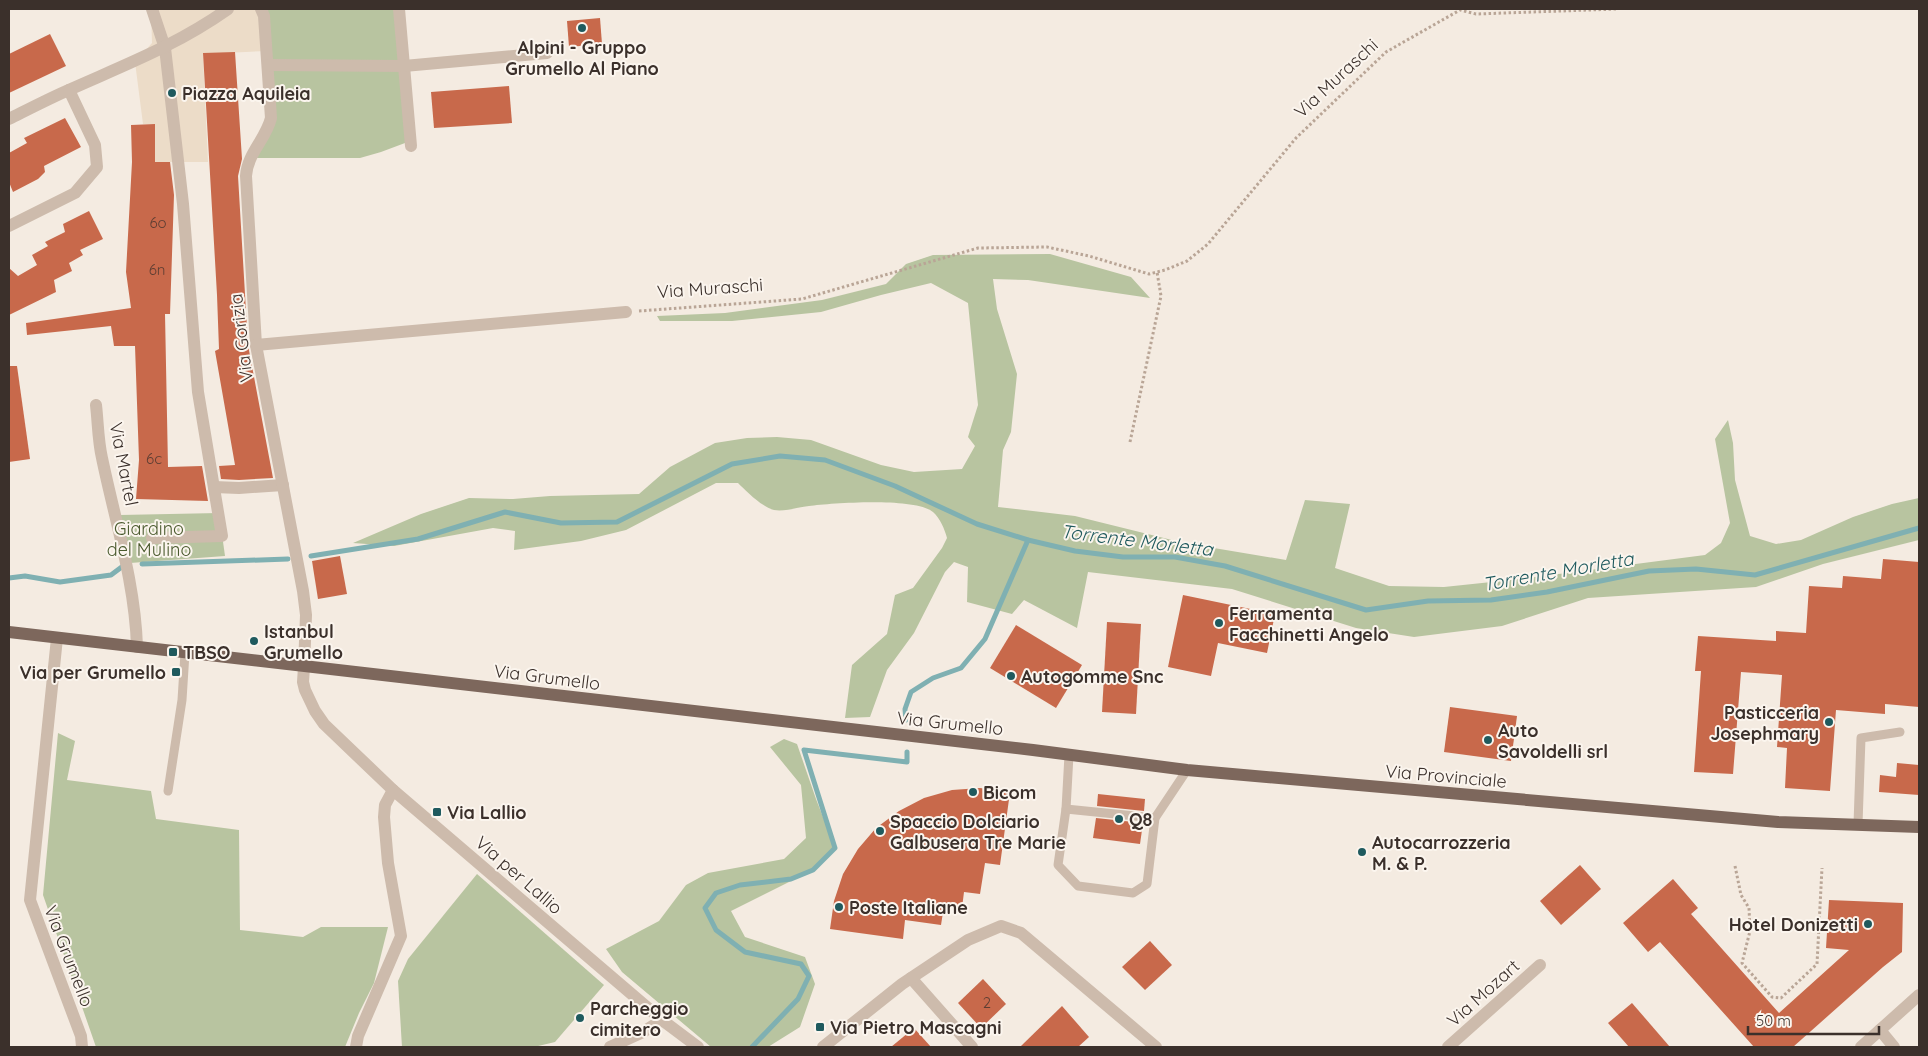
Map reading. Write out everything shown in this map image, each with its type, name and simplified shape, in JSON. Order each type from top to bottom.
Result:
[{"type":"main road","name":"Via Grumello","points":[[9,632],[1033,750]]},
{"type":"main road","name":"Via Provinciale","points":[[1033,750],[1188,770],[1768,821],[1919,827]]},
{"type":"street","points":[[152,9],[165,48],[183,204],[198,392],[222,536],[152,538]]},
{"type":"street","points":[[9,119],[68,90],[165,48],[228,9]]},
{"type":"street","name":"Via Gorizia","points":[[261,9],[264,16],[271,118],[269,127],[247,168],[246,176],[256,346],[304,599],[306,642],[304,667]]},
{"type":"street","points":[[400,9],[411,146]]},
{"type":"street","points":[[268,65],[404,66],[547,53]]},
{"type":"street","points":[[9,226],[75,193],[97,167],[95,145],[68,90]]},
{"type":"street","points":[[256,346],[626,312]]},
{"type":"street","name":"Via Martel","points":[[96,405],[102,456],[128,565],[137,647]]},
{"type":"street","points":[[214,487],[239,488],[283,485]]},
{"type":"street","name":"Via Grumello","points":[[57,638],[30,900],[80,1036],[82,1047]]},
{"type":"street","name":"Via per Lallio","points":[[304,667],[303,682],[305,690],[315,711],[324,724],[393,790],[662,1020],[698,1047]]},
{"type":"street","points":[[356,1047],[358,1036],[401,936],[388,863],[384,817],[384,804],[393,790]]},
{"type":"street","points":[[823,1047],[911,978],[968,940],[1001,926],[1021,933],[1156,1047]]},
{"type":"street","name":"Via Mozart","points":[[1448,1047],[1540,965]]},
{"type":"street","points":[[911,978],[972,1047]]},
{"type":"street","points":[[1861,1047],[1919,995]]},
{"type":"street","points":[[610,1047],[643,1032],[662,1020]]},
{"type":"street","points":[[1880,1030],[1894,1047]]},
{"type":"lane","points":[[168,790],[182,700],[185,653]]},
{"type":"lane","points":[[1858,824],[1861,738],[1900,732]]},
{"type":"lane","points":[[1070,755],[1066,809],[1058,864],[1078,886],[1133,893],[1147,884],[1154,818],[1188,770]]},
{"type":"lane","points":[[1066,809],[1154,818]]},
{"type":"path","name":"Via Muraschi","points":[[626,312],[802,299],[978,248],[1046,247],[1090,256],[1149,274],[1157,272],[1187,261],[1208,244],[1296,138],[1386,52],[1460,9],[1476,14],[1617,9]]},
{"type":"path","points":[[1130,442],[1161,296],[1157,272]]},
{"type":"path","points":[[1735,866],[1741,894],[1749,908],[1750,930],[1742,963],[1772,996],[1781,998],[1818,964],[1822,868]]},
{"type":"green space","points":[[261,9],[399,9],[413,140],[360,158],[251,158],[269,127]]},
{"type":"green space","points":[[1050,254],[1131,277],[1150,298],[1028,280],[993,279],[997,309],[1017,374],[1011,432],[1003,450],[998,507],[1075,516],[1184,543],[1286,560],[1305,500],[1350,504],[1335,568],[1389,586],[1444,587],[1520,579],[1705,555],[1721,543],[1730,523],[1715,439],[1728,420],[1733,443],[1735,480],[1750,536],[1776,544],[1801,540],[1853,517],[1892,504],[1919,498],[1919,540],[1823,564],[1756,587],[1588,598],[1502,626],[1414,637],[1356,628],[1232,589],[1088,572],[1077,628],[1024,600],[1012,614],[967,602],[968,567],[954,562],[945,572],[914,633],[887,670],[870,717],[845,718],[852,665],[887,634],[895,595],[913,588],[947,538],[938,517],[923,507],[909,504],[873,502],[774,510],[759,502],[738,483],[716,483],[626,530],[581,541],[514,550],[515,531],[493,528],[394,546],[353,543],[421,514],[469,498],[513,499],[550,496],[639,494],[670,467],[715,443],[747,438],[777,437],[811,440],[881,465],[914,472],[962,469],[975,446],[968,437],[978,405],[968,303],[931,283],[821,312],[732,321],[660,321],[657,316],[725,313],[822,300],[886,284],[906,264],[933,255]]},
{"type":"green space","name":"Giardino del Mulino","points":[[219,513],[225,556],[130,563],[120,515]]},
{"type":"green space","points":[[58,733],[75,741],[67,780],[151,791],[156,819],[239,830],[240,930],[303,937],[321,927],[388,927],[374,983],[345,1047],[96,1047],[43,895]]},
{"type":"green space","points":[[784,739],[797,744],[835,848],[813,870],[731,911],[745,937],[805,957],[815,984],[800,1027],[768,1047],[711,1047],[622,972],[606,949],[659,921],[686,885],[708,873],[784,859],[806,838],[801,785],[770,747]]},
{"type":"green space","points":[[477,874],[604,985],[555,1042],[534,1047],[402,1047],[398,981],[408,959]]},
{"type":"shaded area","name":"Piazza Aquileia","points":[[151,9],[261,9],[266,51],[203,54],[208,162],[155,162],[154,124],[143,124],[135,62],[152,43]]},
{"type":"building","points":[[600,18],[602,44],[569,47],[567,21]]},
{"type":"building","points":[[50,34],[66,66],[9,93],[9,54]]},
{"type":"building","points":[[235,52],[242,159],[238,176],[248,345],[273,478],[239,480],[221,479],[219,466],[235,465],[215,351],[219,349],[217,295],[203,53]]},
{"type":"building","points":[[509,86],[512,123],[434,128],[431,92]]},
{"type":"building","points":[[65,118],[81,147],[44,166],[45,172],[38,179],[13,192],[9,182],[9,153],[27,143],[24,138]]},
{"type":"building","points":[[155,124],[155,162],[170,162],[174,195],[170,314],[165,314],[168,467],[202,466],[208,501],[136,499],[139,460],[135,346],[114,346],[111,326],[27,335],[26,323],[131,308],[126,272],[132,162],[131,125]]},
{"type":"building","points":[[89,211],[103,239],[80,250],[83,255],[69,263],[72,271],[54,280],[56,292],[9,315],[9,268],[18,276],[37,265],[32,255],[48,246],[45,242],[65,232],[63,224]]},
{"type":"building","points":[[9,366],[17,366],[30,459],[9,462]]},
{"type":"building","points":[[340,556],[347,594],[318,599],[312,561]]},
{"type":"building","points":[[1883,559],[1919,562],[1919,707],[1885,704],[1885,714],[1836,710],[1830,791],[1785,788],[1787,748],[1777,747],[1782,675],[1741,672],[1733,774],[1694,772],[1701,671],[1695,671],[1698,636],[1776,641],[1776,631],[1806,633],[1809,586],[1842,588],[1843,576],[1881,579]]},
{"type":"building","points":[[1183,595],[1275,614],[1267,653],[1218,643],[1211,676],[1168,667]]},
{"type":"building","points":[[1107,622],[1141,624],[1136,714],[1102,712]]},
{"type":"building","points":[[1016,625],[1082,665],[1056,708],[990,668]]},
{"type":"building","points":[[1450,707],[1517,716],[1511,761],[1444,752]]},
{"type":"building","points":[[1897,763],[1919,765],[1919,795],[1879,792],[1880,775],[1896,777]]},
{"type":"building","points":[[980,788],[1010,792],[1000,865],[985,863],[980,894],[964,892],[962,908],[944,906],[941,925],[905,920],[903,939],[830,929],[834,901],[843,874],[858,849],[876,828],[899,811],[924,798],[952,790]]},
{"type":"building","points":[[1098,794],[1145,799],[1144,811],[1097,806]]},
{"type":"building","points":[[1096,818],[1143,823],[1140,844],[1093,838]]},
{"type":"building","points":[[1580,865],[1601,889],[1561,925],[1540,901]]},
{"type":"building","points":[[1673,879],[1698,908],[1691,914],[1779,1013],[1849,950],[1826,948],[1829,900],[1903,903],[1902,952],[1793,1047],[1754,1047],[1660,942],[1648,952],[1623,923]]},
{"type":"building","points":[[1150,941],[1172,965],[1145,990],[1122,967]]},
{"type":"building","points":[[983,979],[1006,1004],[981,1028],[958,1003]]},
{"type":"building","points":[[1632,1003],[1670,1047],[1629,1047],[1608,1023]]},
{"type":"building","points":[[1062,1006],[1089,1037],[1078,1047],[1020,1047]]},
{"type":"building","points":[[914,1028],[931,1047],[891,1047]]},
{"type":"waterway","name":"Torrente Morletta","points":[[311,556],[418,539],[505,512],[561,523],[617,522],[732,464],[780,456],[825,460],[895,486],[977,524],[1028,540],[1075,551],[1123,557],[1175,557],[1225,566],[1366,610],[1428,601],[1491,600],[1547,592],[1649,571],[1696,569],[1755,575],[1919,528]]},
{"type":"waterway","points":[[906,720],[905,709],[911,692],[933,678],[961,668],[985,639],[1028,540]]},
{"type":"waterway","name":"Torrente Morletta","points":[[142,564],[288,559]]},
{"type":"waterway","name":"Torrente Morletta","points":[[9,578],[25,576],[60,582],[111,575],[123,566]]},
{"type":"waterway","points":[[752,1047],[798,999],[809,976],[801,964],[745,952],[716,930],[705,908],[716,893],[740,885],[791,879],[813,870],[835,848],[804,750],[907,762],[907,752]]},
{"type":"place","name":"Alpini - Gruppo Grumello Al Piano","points":[[582,28]]},
{"type":"place","name":"Piazza Aquileia","points":[[172,93]]},
{"type":"place","name":"Ferramenta Facchinetti Angelo","points":[[1219,623]]},
{"type":"place","name":"Istanbul Grumello","points":[[254,641]]},
{"type":"place","name":"TBSO","points":[[173,652]]},
{"type":"place","name":"Via per Grumello","points":[[176,672]]},
{"type":"place","name":"Autogomme Snc","points":[[1011,676]]},
{"type":"place","name":"Pasticceria Josephmary","points":[[1829,722]]},
{"type":"place","name":"Auto Savoldelli srl","points":[[1488,740]]},
{"type":"place","name":"Bicom","points":[[973,792]]},
{"type":"place","name":"Via Lallio","points":[[437,812]]},
{"type":"place","name":"Q8","points":[[1119,819]]},
{"type":"place","name":"Spaccio Dolciario Galbusera Tre Marie","points":[[880,831]]},
{"type":"place","name":"Autocarrozzeria M. & P.","points":[[1362,852]]},
{"type":"place","name":"Poste Italiane","points":[[839,907]]},
{"type":"place","name":"Hotel Donizetti","points":[[1868,924]]},
{"type":"place","name":"Parcheggio cimitero","points":[[580,1018]]},
{"type":"place","name":"Via Pietro Mascagni","points":[[820,1027]]}]
